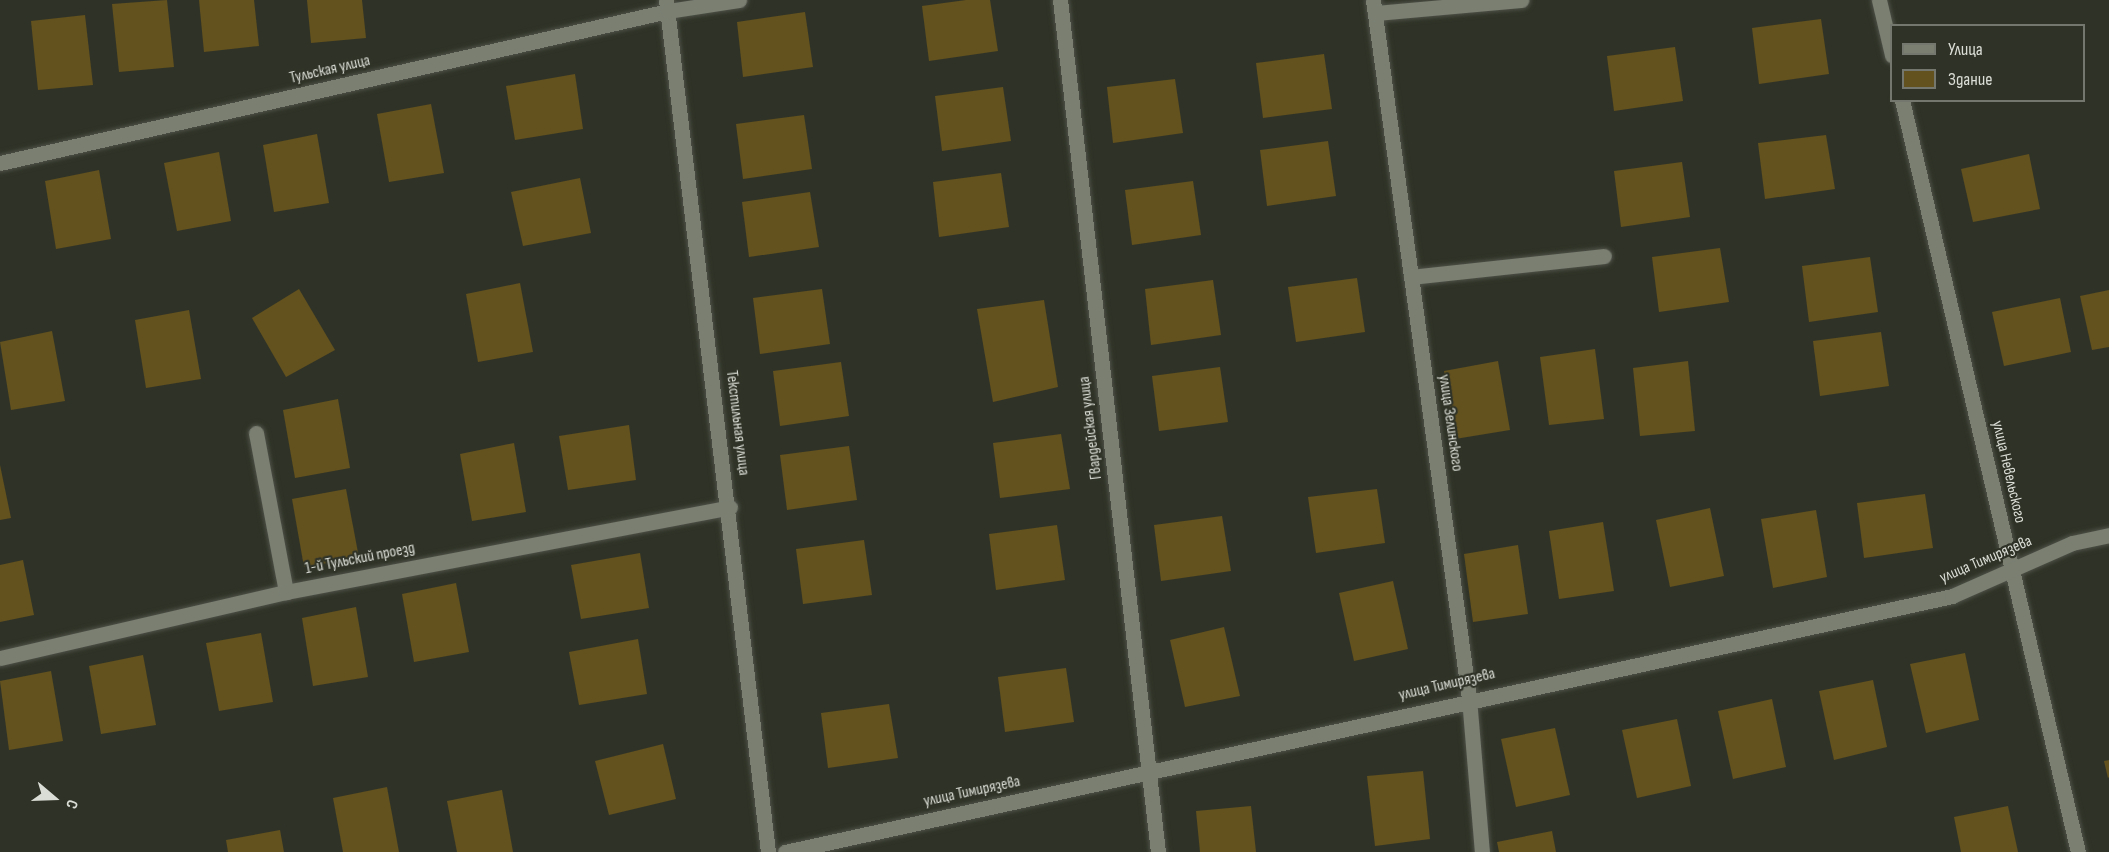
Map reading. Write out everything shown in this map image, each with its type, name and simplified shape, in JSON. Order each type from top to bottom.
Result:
[{"type":"street","name":"Тульская улица","points":[[0,163],[667,5],[740,0]]},
{"type":"street","name":"Гвардейская улица","points":[[1060,0],[1158,852]]},
{"type":"street","points":[[1374,6],[1521,0]]},
{"type":"street","points":[[1878,0],[1890,47]]},
{"type":"street","name":"Текстильная улица","points":[[667,5],[730,507],[768,852]]},
{"type":"street","name":"улица Зелинского","points":[[1374,6],[1469,698],[1482,852]]},
{"type":"street","name":"улица Невельского","points":[[1902,102],[2078,852]]},
{"type":"street","points":[[1411,276],[1604,256]]},
{"type":"street","points":[[256,433],[286,592]]},
{"type":"street","name":"1-й Тульский проезд","points":[[0,658],[286,592],[730,507]]},
{"type":"street","name":"улица Тимирязева","points":[[785,852],[1149,772],[1469,698],[1952,596],[2072,543],[2109,535]]},
{"type":"building","points":[[167,0],[174,67],[119,72],[112,4]]},
{"type":"building","points":[[199,0],[254,0],[259,46],[204,52]]},
{"type":"building","points":[[307,0],[362,0],[366,38],[311,43]]},
{"type":"building","points":[[966,0],[990,0],[998,51],[929,61],[922,6]]},
{"type":"building","points":[[805,12],[813,67],[743,77],[737,22]]},
{"type":"building","points":[[85,15],[93,85],[38,90],[31,21]]},
{"type":"building","points":[[1821,19],[1829,74],[1759,84],[1752,28]]},
{"type":"building","points":[[1675,47],[1683,101],[1614,111],[1607,56]]},
{"type":"building","points":[[1324,54],[1332,109],[1263,118],[1256,63]]},
{"type":"building","points":[[575,74],[583,129],[515,140],[506,86]]},
{"type":"building","points":[[1175,79],[1183,133],[1113,143],[1107,87]]},
{"type":"building","points":[[1003,87],[1011,141],[942,151],[935,96]]},
{"type":"building","points":[[431,104],[444,173],[389,182],[377,114]]},
{"type":"building","points":[[804,115],[812,169],[743,179],[736,124]]},
{"type":"building","points":[[317,134],[329,203],[274,212],[263,145]]},
{"type":"building","points":[[1826,135],[1835,189],[1765,199],[1758,143]]},
{"type":"building","points":[[1328,141],[1336,196],[1267,206],[1260,150]]},
{"type":"building","points":[[219,152],[231,221],[177,231],[164,163]]},
{"type":"building","points":[[2029,154],[2040,209],[1973,222],[1961,169]]},
{"type":"building","points":[[1682,162],[1690,217],[1621,227],[1614,171]]},
{"type":"building","points":[[99,170],[111,239],[56,249],[45,181]]},
{"type":"building","points":[[1001,173],[1009,227],[939,237],[933,182]]},
{"type":"building","points":[[580,178],[591,233],[523,246],[511,192]]},
{"type":"building","points":[[1193,181],[1201,235],[1132,245],[1125,190]]},
{"type":"building","points":[[810,192],[819,247],[749,257],[742,202]]},
{"type":"building","points":[[1720,248],[1729,302],[1659,312],[1652,257]]},
{"type":"building","points":[[1870,257],[1878,312],[1809,322],[1802,266]]},
{"type":"building","points":[[1357,278],[1365,332],[1296,342],[1288,287]]},
{"type":"building","points":[[1213,280],[1221,335],[1151,345],[1145,289]]},
{"type":"building","points":[[520,283],[533,352],[478,362],[466,294]]},
{"type":"building","points":[[299,289],[335,350],[286,377],[252,318]]},
{"type":"building","points":[[822,289],[830,344],[760,354],[753,298]]},
{"type":"building","points":[[2109,290],[2109,347],[2092,350],[2080,296]]},
{"type":"building","points":[[2060,298],[2071,352],[2004,366],[1992,312]]},
{"type":"building","points":[[1044,300],[1058,387],[993,402],[977,309]]},
{"type":"building","points":[[189,310],[201,379],[146,388],[135,320]]},
{"type":"building","points":[[52,331],[65,401],[11,410],[0,342]]},
{"type":"building","points":[[1881,332],[1889,386],[1820,396],[1813,341]]},
{"type":"building","points":[[1595,349],[1604,419],[1549,425],[1540,357]]},
{"type":"building","points":[[1498,361],[1510,430],[1455,439],[1444,371]]},
{"type":"building","points":[[1688,361],[1695,431],[1640,436],[1633,368]]},
{"type":"building","points":[[841,362],[849,416],[780,426],[773,371]]},
{"type":"building","points":[[1220,367],[1228,422],[1159,431],[1152,376]]},
{"type":"building","points":[[338,399],[350,468],[295,478],[283,410]]},
{"type":"building","points":[[629,425],[636,480],[568,490],[559,436]]},
{"type":"building","points":[[1061,434],[1070,489],[1000,498],[993,443]]},
{"type":"building","points":[[514,443],[526,512],[472,521],[460,454]]},
{"type":"building","points":[[849,446],[857,500],[787,510],[780,455]]},
{"type":"building","points":[[0,465],[11,518],[0,520]]},
{"type":"building","points":[[346,489],[359,558],[304,567],[292,499]]},
{"type":"building","points":[[1377,489],[1385,543],[1316,553],[1308,497]]},
{"type":"building","points":[[1925,494],[1933,548],[1864,558],[1857,503]]},
{"type":"building","points":[[1710,508],[1724,576],[1670,587],[1656,520]]},
{"type":"building","points":[[1816,510],[1827,577],[1773,588],[1761,519]]},
{"type":"building","points":[[1222,516],[1231,571],[1161,581],[1154,525]]},
{"type":"building","points":[[1603,522],[1614,591],[1559,599],[1549,531]]},
{"type":"building","points":[[1057,525],[1065,580],[996,590],[989,534]]},
{"type":"building","points":[[864,540],[872,595],[803,604],[796,549]]},
{"type":"building","points":[[1518,545],[1528,614],[1473,622],[1464,554]]},
{"type":"building","points":[[640,553],[649,608],[581,619],[571,565]]},
{"type":"building","points":[[23,560],[34,615],[0,622],[0,565]]},
{"type":"building","points":[[1393,581],[1408,649],[1354,661],[1339,593]]},
{"type":"building","points":[[456,583],[469,652],[414,662],[402,594]]},
{"type":"building","points":[[356,607],[368,677],[313,686],[302,618]]},
{"type":"building","points":[[1224,627],[1240,696],[1185,707],[1170,640]]},
{"type":"building","points":[[261,633],[273,702],[219,711],[206,643]]},
{"type":"building","points":[[638,639],[647,694],[579,705],[569,652]]},
{"type":"building","points":[[1965,653],[1979,720],[1926,733],[1910,664]]},
{"type":"building","points":[[143,655],[156,725],[101,734],[89,666]]},
{"type":"building","points":[[1066,668],[1074,722],[1005,732],[998,677]]},
{"type":"building","points":[[51,671],[63,741],[9,750],[0,681]]},
{"type":"building","points":[[1873,680],[1887,747],[1834,760],[1819,691]]},
{"type":"building","points":[[1772,699],[1786,767],[1733,779],[1718,711]]},
{"type":"building","points":[[889,704],[898,758],[828,768],[821,713]]},
{"type":"building","points":[[1677,719],[1691,786],[1637,798],[1622,730]]},
{"type":"building","points":[[1555,728],[1570,795],[1516,807],[1501,739]]},
{"type":"building","points":[[663,744],[676,799],[609,815],[595,761]]},
{"type":"building","points":[[2109,760],[2109,777],[2108,778],[2104,761]]},
{"type":"building","points":[[1423,771],[1430,839],[1375,846],[1367,776]]},
{"type":"building","points":[[387,787],[399,852],[343,852],[333,798]]},
{"type":"building","points":[[502,790],[513,852],[457,852],[447,801]]},
{"type":"building","points":[[1251,806],[1256,852],[1200,852],[1196,811]]},
{"type":"building","points":[[2008,806],[2018,852],[1961,852],[1954,817]]},
{"type":"building","points":[[280,830],[284,852],[228,852],[226,840]]},
{"type":"building","points":[[1552,831],[1556,852],[1499,852],[1497,842]]}]
